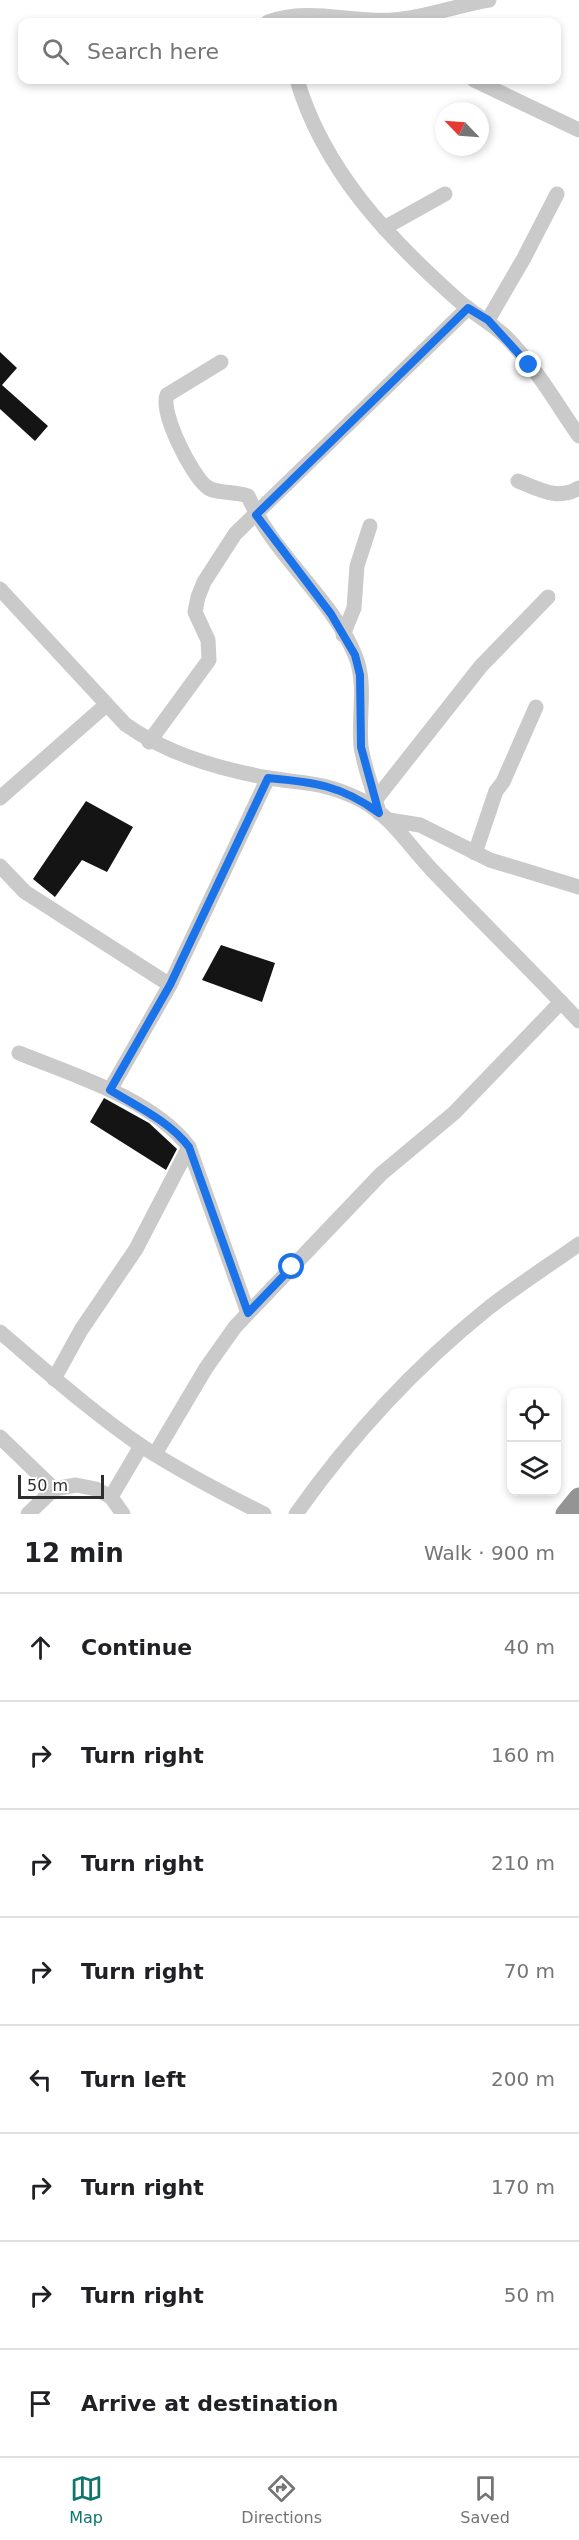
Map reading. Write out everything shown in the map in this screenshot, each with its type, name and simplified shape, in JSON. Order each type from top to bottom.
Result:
[{"type":"highway","points":[[566,1514],[579,1498]]},
{"type":"street","points":[[418,18],[489,0]]},
{"type":"street","points":[[298,84],[311,120],[344,180],[384,228],[468,308],[488,320],[508,339],[539,377],[579,436]]},
{"type":"street","points":[[482,84],[579,130]]},
{"type":"street","points":[[384,228],[445,194]]},
{"type":"street","points":[[488,320],[557,194]]},
{"type":"street","points":[[149,742],[209,660],[208,640],[195,612],[204,582],[230,542],[468,308]]},
{"type":"street","points":[[221,362],[167,395],[164,402],[173,430],[198,476],[208,488],[219,492],[235,491],[248,496],[256,515],[331,614],[355,655],[360,675],[361,747],[381,811],[433,870],[579,1021]]},
{"type":"street","points":[[518,481],[554,495],[570,493],[579,488]]},
{"type":"street","points":[[343,635],[354,608],[357,566],[370,526]]},
{"type":"street","points":[[0,589],[124,724],[149,742],[188,757],[268,778],[322,783],[381,811],[420,825],[490,860],[579,887]]},
{"type":"street","points":[[381,811],[481,666],[548,597]]},
{"type":"street","points":[[0,798],[106,705]]},
{"type":"street","points":[[475,853],[496,791],[503,782],[536,707]]},
{"type":"street","points":[[110,1090],[170,985],[268,778]]},
{"type":"street","points":[[0,866],[35,898],[170,985]]},
{"type":"street","points":[[155,1454],[220,1347],[248,1313],[381,1174],[432,1133],[481,1087],[561,1002]]},
{"type":"street","points":[[19,1053],[110,1090],[178,1133],[189,1147],[248,1313]]},
{"type":"street","points":[[54,1379],[81,1330],[136,1249],[189,1147]]},
{"type":"street","points":[[297,1514],[330,1466],[374,1416],[423,1368],[485,1311],[579,1244]]},
{"type":"street","points":[[0,1332],[54,1379],[141,1446],[193,1478],[264,1514]]},
{"type":"street","points":[[0,1437],[54,1488]]},
{"type":"street","points":[[111,1497],[141,1446]]},
{"type":"street","points":[[28,1514],[54,1488],[76,1485],[96,1489],[111,1497],[123,1514]]},
{"type":"building","points":[[0,352],[17,368],[2,385],[48,426],[35,441],[0,409]]},
{"type":"building","points":[[86,801],[133,827],[107,872],[82,860],[55,897],[33,879]]},
{"type":"building","points":[[221,945],[275,963],[262,1002],[202,980]]},
{"type":"building","points":[[104,1098],[149,1123],[177,1149],[166,1170],[90,1122]]},
{"type":"route","points":[[292,1267],[248,1313],[189,1147],[178,1133],[162,1121],[110,1090],[170,985],[268,778],[322,783],[362,801],[379,813],[361,747],[361,688],[355,655],[331,614],[256,515],[468,308],[488,320],[508,339],[529,365]]}]
